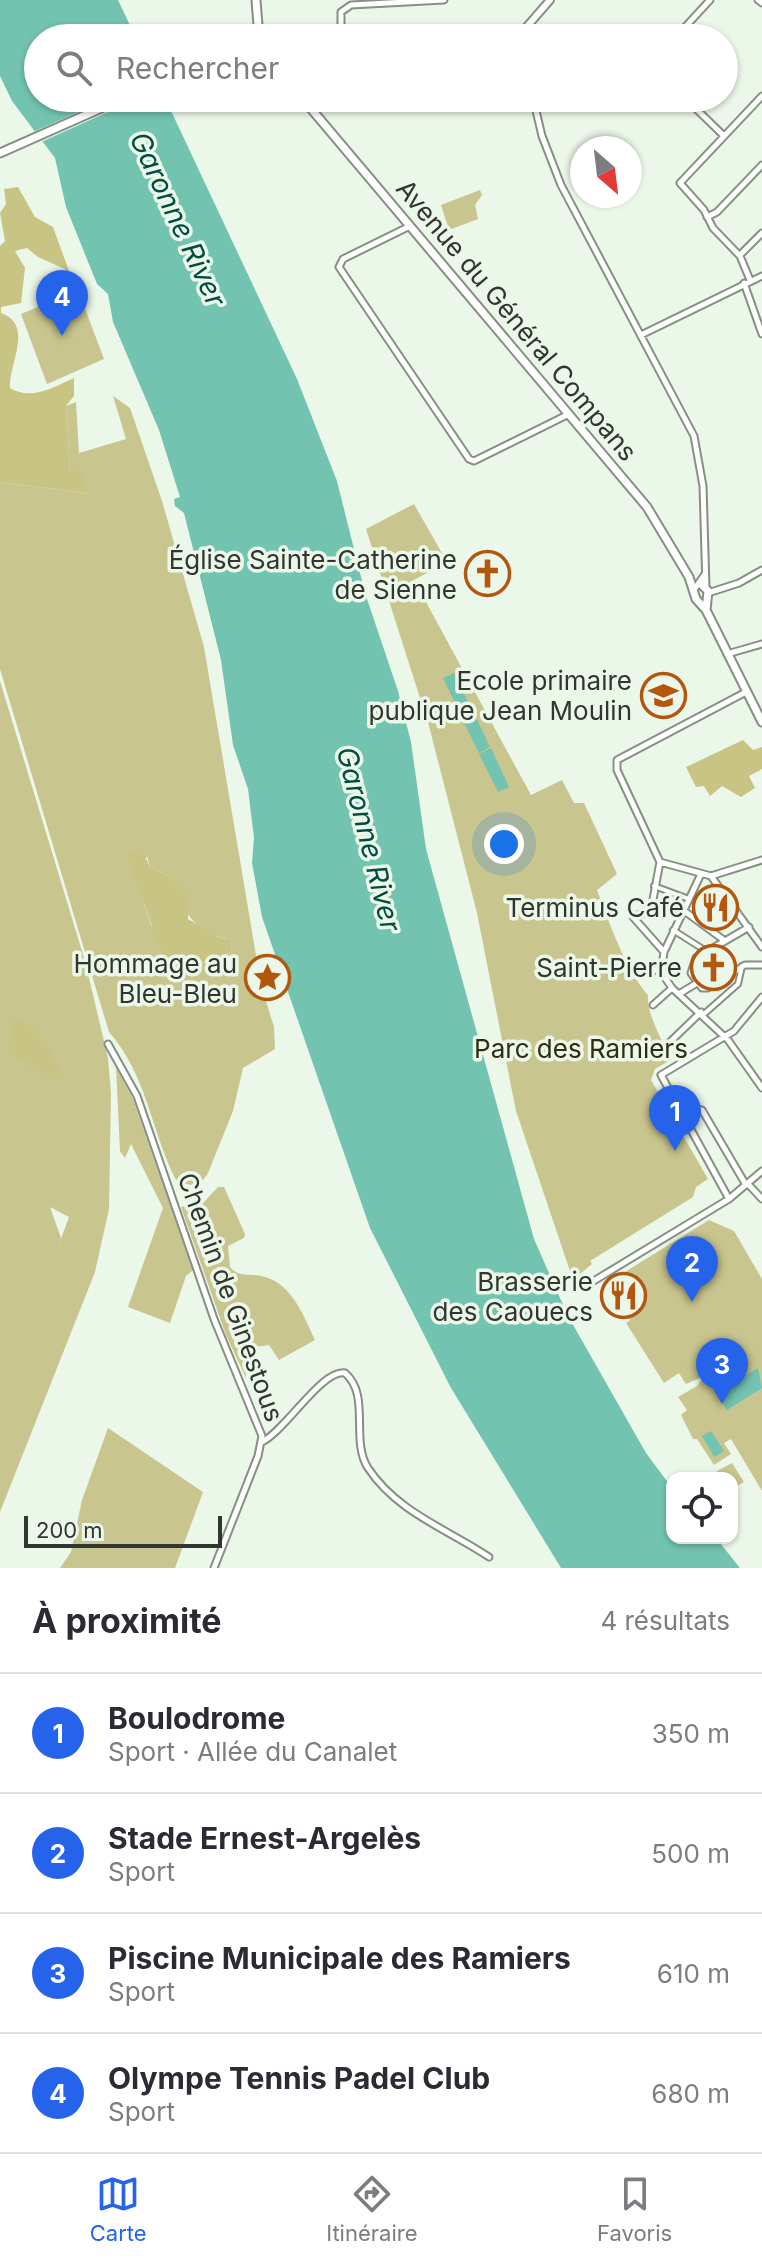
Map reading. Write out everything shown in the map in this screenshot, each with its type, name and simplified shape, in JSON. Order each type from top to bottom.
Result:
[{"type":"main road","points":[[256,0],[258,24]]},
{"type":"main road","points":[[0,153],[92,112]]},
{"type":"main road","name":"Avenue du Général Compans","points":[[314,112],[647,507],[689,577],[701,591],[726,654]]},
{"type":"main road","points":[[726,654],[762,722]]},
{"type":"street","points":[[341,24],[341,12],[351,5],[444,0]]},
{"type":"street","points":[[529,24],[550,0]]},
{"type":"street","points":[[688,24],[710,0]]},
{"type":"street","points":[[762,96],[680,183],[713,228],[740,256],[762,334]]},
{"type":"street","points":[[536,112],[561,185],[684,415],[697,448],[703,486],[706,574],[701,591],[739,583],[762,570]]},
{"type":"street","points":[[699,112],[724,136]]},
{"type":"street","points":[[707,217],[717,212],[762,165]]},
{"type":"street","points":[[410,225],[343,259],[339,267],[469,459],[474,461],[570,413]]},
{"type":"street","points":[[740,256],[762,233]]},
{"type":"street","points":[[641,335],[762,276]]},
{"type":"street","points":[[726,654],[762,644]]},
{"type":"street","points":[[664,952],[633,917],[648,913],[660,862],[617,770],[617,760],[746,692]]},
{"type":"street","points":[[660,862],[711,876],[762,860]]},
{"type":"street","points":[[661,972],[664,952],[701,874]]},
{"type":"street","points":[[711,876],[762,947]]},
{"type":"street","points":[[653,886],[689,899]]},
{"type":"street","points":[[651,904],[682,913],[725,941]]},
{"type":"street","points":[[749,927],[706,951],[691,968],[697,983],[708,988],[742,966],[762,965]]},
{"type":"street","points":[[673,930],[706,951]]},
{"type":"street","points":[[640,965],[661,972],[672,988],[726,1037],[762,1088]]},
{"type":"street","points":[[669,1043],[738,984],[742,966]]},
{"type":"street","points":[[679,994],[697,983]]},
{"type":"street","points":[[653,1005],[672,988]]},
{"type":"street","points":[[729,1199],[661,1075],[726,1037],[762,997]]},
{"type":"street","name":"Chemin de Ginestous","points":[[108,1044],[137,1096],[262,1442],[214,1568]]},
{"type":"street","points":[[695,1109],[702,1110],[747,1185],[762,1199]]},
{"type":"street","points":[[592,1282],[729,1199],[762,1171]]},
{"type":"street","points":[[262,1442],[274,1435],[328,1376],[345,1373],[357,1389],[359,1432],[368,1467],[419,1517],[489,1557]]},
{"type":"green space","points":[[480,190],[482,195],[475,205],[478,219],[449,230],[441,205]]},
{"type":"green space","points":[[78,290],[104,359],[47,384],[21,314]]},
{"type":"green space","points":[[113,396],[130,408],[162,501],[204,647],[261,985],[274,1027],[275,1049],[243,1068],[233,1111],[208,1173],[194,1185],[176,1180],[132,1066],[109,1032],[0,669],[0,482],[86,493],[70,472],[66,406],[76,402],[79,453],[126,439]],"holes":[[[147,856],[150,867],[171,877],[191,919],[207,932],[231,940],[232,951],[214,960],[180,968],[151,925],[136,879]]]},
{"type":"green space","name":"Parc des Ramiers","points":[[414,504],[447,562],[414,580],[531,795],[562,780],[574,803],[584,803],[617,874],[597,890],[625,959],[648,995],[650,1011],[667,1053],[669,1061],[655,1069],[651,1080],[708,1179],[696,1187],[693,1197],[590,1261],[592,1264],[573,1280],[516,1111],[477,913],[429,726],[366,529]]},
{"type":"green space","points":[[0,681],[85,961],[108,1058],[111,1093],[109,1209],[95,1272],[0,1512]],"holes":[[[50,1207],[69,1217],[58,1247],[61,1238]]]},
{"type":"green space","points":[[116,1067],[133,1099],[193,1270],[186,1276],[170,1323],[128,1307],[163,1208],[131,1144],[125,1158],[120,1151]]},
{"type":"green space","points":[[218,1187],[224,1187],[245,1234],[244,1238],[228,1246],[230,1267],[242,1274],[265,1277],[283,1287],[302,1312],[315,1340],[279,1360],[269,1345],[254,1347],[245,1354],[246,1378],[226,1335],[181,1207],[204,1202]]},
{"type":"green space","points":[[709,1220],[734,1231],[762,1279],[762,1491],[731,1439],[724,1443],[731,1454],[714,1465],[697,1439],[693,1439],[681,1415],[687,1410],[678,1397],[697,1386],[704,1376],[686,1384],[679,1373],[664,1383],[626,1323],[630,1320],[623,1304],[607,1283]]},
{"type":"green space","points":[[108,1428],[203,1492],[175,1568],[60,1568],[71,1552],[82,1500]]},
{"type":"green space","points":[[732,1463],[738,1472],[718,1472]]},
{"type":"shaded area","points":[[18,187],[35,217],[53,227],[69,271],[38,257],[27,248],[15,251],[25,268],[21,303],[1,307],[1,313],[11,319],[18,336],[10,388],[34,393],[74,378],[74,396],[66,406],[70,471],[83,470],[86,493],[0,482],[0,246],[5,241],[0,213],[6,204],[4,189]]},
{"type":"shaded area","points":[[743,740],[753,750],[762,747],[762,769],[749,776],[755,788],[741,797],[722,786],[710,796],[704,786],[696,787],[686,767]]},
{"type":"shaded area","points":[[141,847],[150,867],[171,877],[189,897],[188,919],[218,937],[231,940],[232,951],[214,960],[179,968],[162,954],[127,856]]},
{"type":"shaded area","points":[[23,1020],[48,1046],[63,1079],[52,1079],[9,1053],[11,1022]]},
{"type":"water","name":"Garonne River","points":[[0,0],[118,0],[129,24],[24,24],[24,112],[172,112],[297,379],[337,481],[365,593],[398,691],[411,742],[426,849],[534,1239],[568,1316],[646,1453],[666,1480],[666,1544],[721,1544],[740,1568],[561,1568],[451,1388],[370,1228],[262,917],[252,863],[254,838],[248,789],[233,745],[221,660],[184,513],[175,506],[174,499],[180,497],[159,430],[113,322],[108,294],[97,284],[66,207],[55,158],[12,101],[0,76]]},
{"type":"water","points":[[454,673],[472,710],[461,715],[443,678]]},
{"type":"water","points":[[473,711],[490,747],[479,753],[461,717]]},
{"type":"water","points":[[491,748],[509,787],[498,792],[479,754]]},
{"type":"water","points":[[758,1368],[762,1388],[727,1410],[716,1393]]},
{"type":"water","points":[[711,1431],[724,1451],[714,1457],[702,1436]]},
{"type":"pier","points":[[78,112],[108,112],[39,143],[33,132]]},
{"type":"place","name":"Olympe Tennis Padel Club","points":[[62,336]]},
{"type":"place","name":"Église Sainte-Catherine de Sienne","points":[[488,574]]},
{"type":"place","name":"Ecole primaire publique Jean Moulin","points":[[663,695]]},
{"type":"place","name":"Terminus Café","points":[[715,907]]},
{"type":"place","name":"Saint-Pierre","points":[[713,967]]},
{"type":"place","name":"Hommage au Bleu-Bleu","points":[[268,978]]},
{"type":"place","name":"Boulodrome","points":[[675,1151]]},
{"type":"place","name":"Brasserie des Caouecs","points":[[624,1296]]},
{"type":"place","name":"Stade Ernest-Argelès","points":[[692,1302]]},
{"type":"place","name":"Piscine Municipale des Ramiers","points":[[722,1404]]}]
